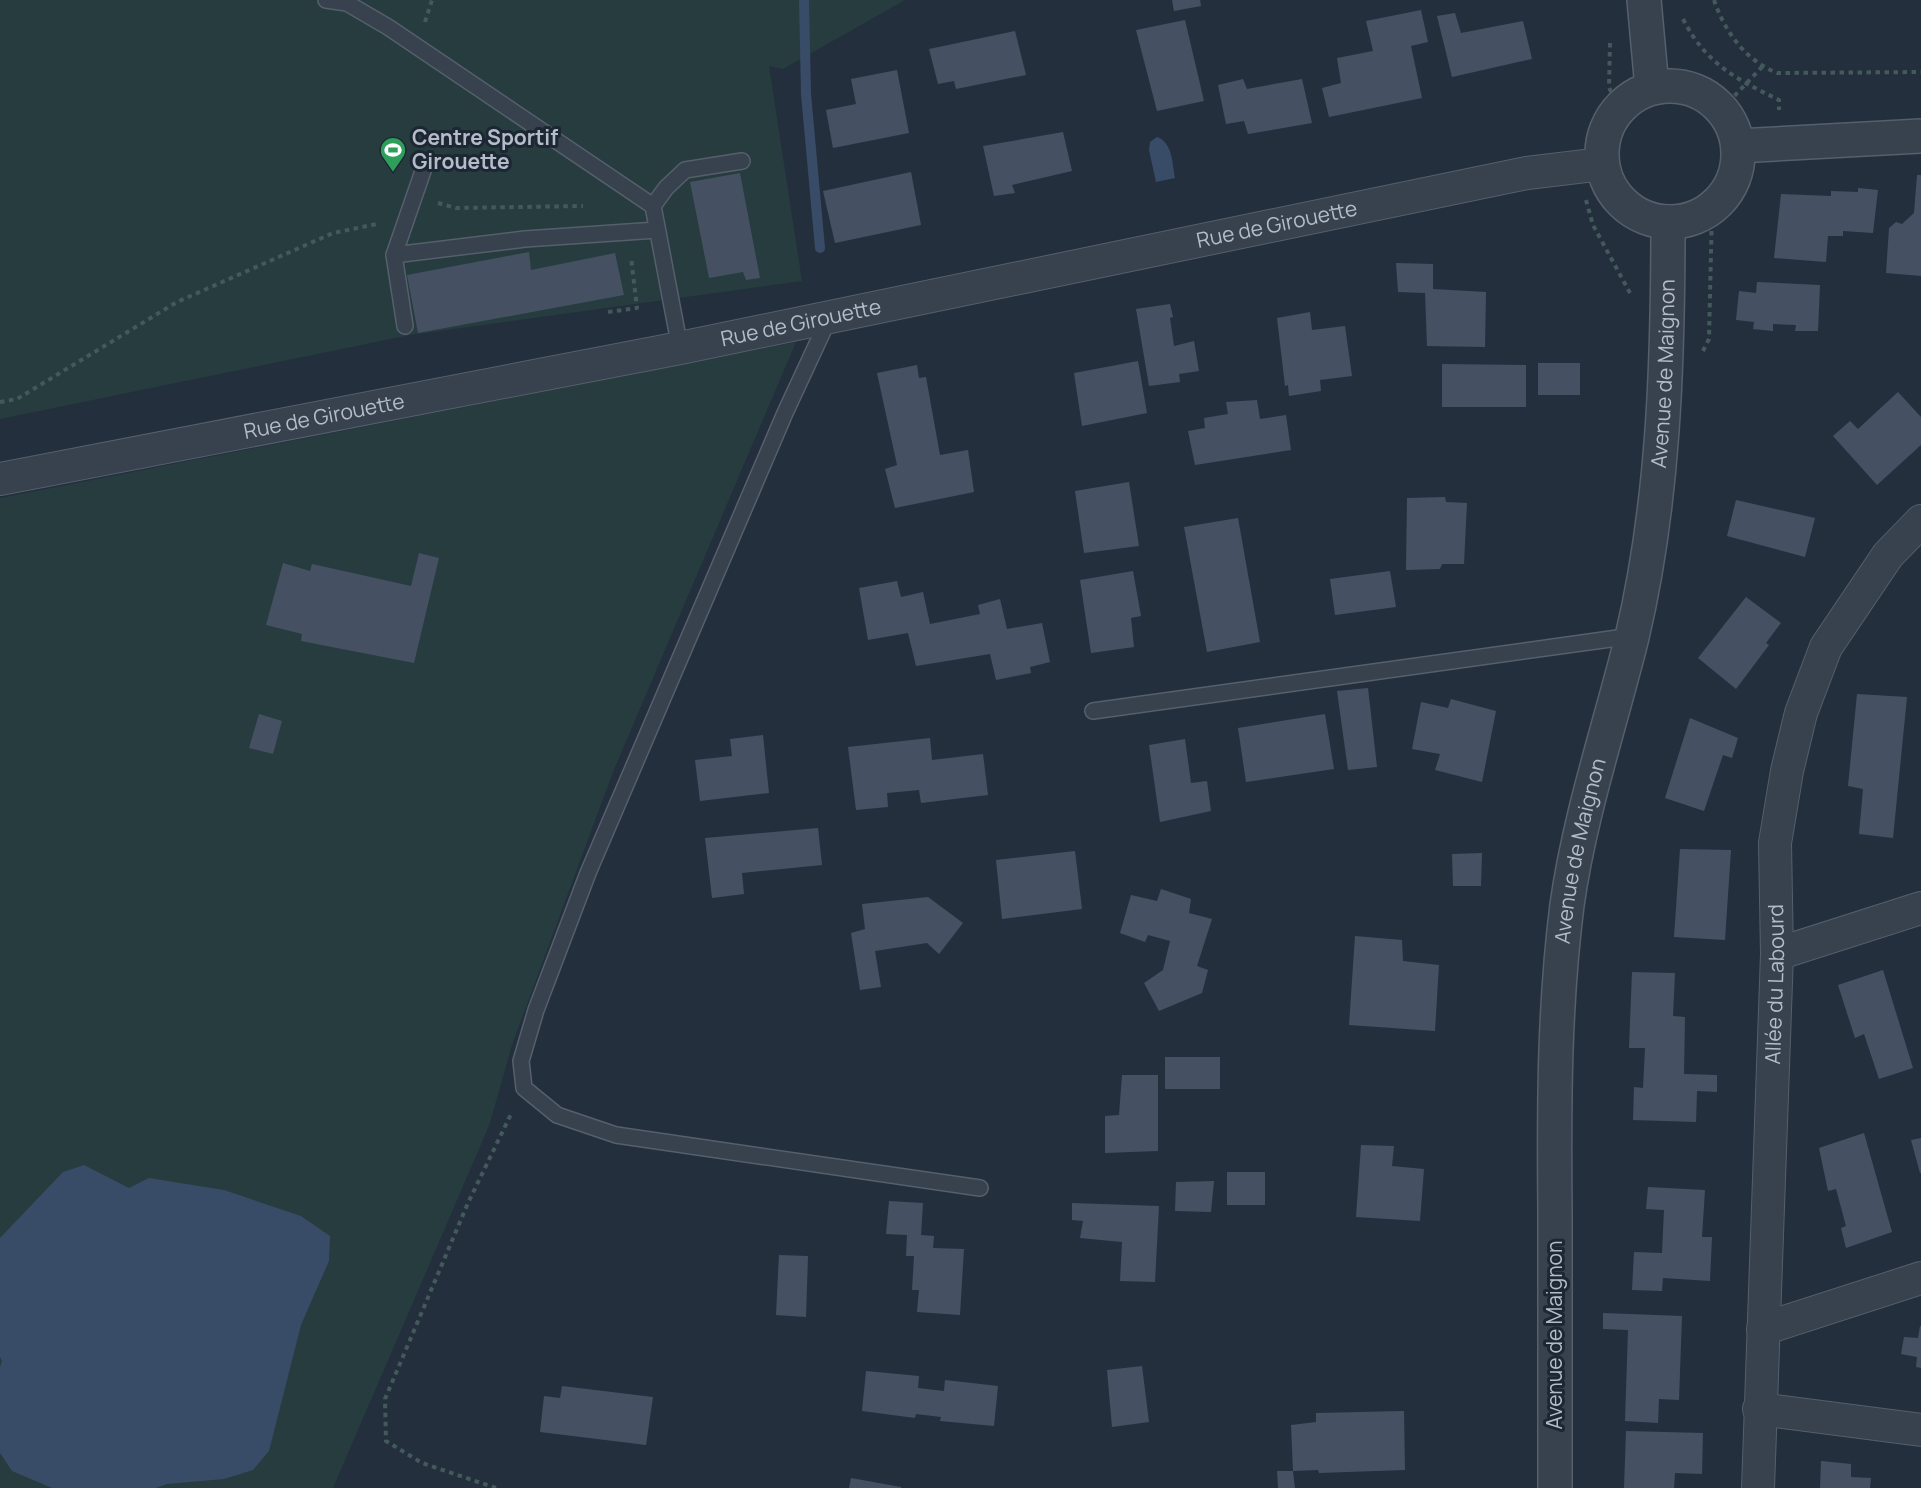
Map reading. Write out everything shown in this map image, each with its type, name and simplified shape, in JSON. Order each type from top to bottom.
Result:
[{"type":"street","points":[[1644,0],[1652,88]]},
{"type":"street","points":[[1670,86],[1687,88],[1704,95],[1722,109],[1731,124],[1738,146],[1737,169],[1728,191],[1712,208],[1692,219],[1668,222],[1650,219],[1633,211],[1618,199],[1608,183],[1591,165],[1618,109],[1634,96],[1652,88],[1670,86]]},
{"type":"street","points":[[1738,146],[1921,136]]},
{"type":"street","name":"Rue de Girouette","points":[[0,479],[680,348],[831,315],[1516,176],[1591,165]]},
{"type":"street","name":"Avenue de Maignon","points":[[1555,1488],[1554,1094],[1558,988],[1568,901],[1591,780],[1632,636],[1657,501],[1668,308],[1668,222]]},
{"type":"street","name":"Allée du Labourd","points":[[1758,1488],[1759,1409],[1777,954],[1775,843],[1787,771],[1801,713],[1826,647],[1888,555],[1921,521]]},
{"type":"street","points":[[1777,954],[1921,908]]},
{"type":"street","points":[[1763,1329],[1921,1278]]},
{"type":"street","points":[[1759,1409],[1921,1430]]},
{"type":"lane","points":[[326,0],[346,3],[388,27],[652,206],[680,348]]},
{"type":"lane","points":[[652,206],[666,188],[685,170],[742,161]]},
{"type":"lane","points":[[405,326],[394,255],[423,171]]},
{"type":"lane","points":[[394,255],[525,239],[657,230]]},
{"type":"lane","points":[[831,315],[785,414],[588,873],[536,1010],[521,1061],[524,1088],[557,1115],[616,1135],[980,1188]]},
{"type":"lane","points":[[1093,711],[1632,636]]},
{"type":"path","points":[[1714,0],[1720,19],[1731,37],[1762,67],[1777,73],[1921,72]]},
{"type":"path","points":[[1680,9],[1689,30],[1706,55],[1744,83],[1779,100],[1778,115]]},
{"type":"path","points":[[1609,32],[1609,87],[1618,109]]},
{"type":"path","points":[[1722,109],[1744,83],[1762,67]]},
{"type":"path","points":[[1591,165],[1593,225],[1631,296]]},
{"type":"path","points":[[414,195],[456,208],[468,208],[623,205],[632,193]]},
{"type":"path","points":[[1699,360],[1709,339],[1712,208]]},
{"type":"path","points":[[0,402],[17,399],[177,302],[333,233],[407,218]]},
{"type":"path","points":[[608,312],[637,308],[630,253]]},
{"type":"path","points":[[496,1488],[422,1463],[386,1441],[385,1399],[468,1203],[524,1088]]},
{"type":"green space","name":"Centre Sportif Girouette","points":[[0,0],[905,0],[783,69],[769,66],[802,281],[410,335],[0,419]]},
{"type":"green space","points":[[796,342],[613,772],[512,1045],[489,1126],[333,1488],[0,1488],[0,498]]},
{"type":"water","points":[[1157,137],[1169,149],[1175,178],[1156,182],[1149,150],[1150,142]]},
{"type":"water","points":[[84,1165],[129,1188],[149,1178],[224,1190],[301,1216],[330,1236],[329,1261],[301,1325],[269,1451],[253,1470],[224,1479],[167,1484],[156,1488],[52,1488],[12,1471],[0,1453],[0,1367],[2,1361],[0,1357],[0,1238],[63,1172]]},
{"type":"building","points":[[1172,0],[1200,0],[1201,6],[1174,11]]},
{"type":"building","points":[[1421,10],[1428,42],[1411,46],[1422,98],[1329,117],[1322,88],[1341,83],[1337,58],[1373,51],[1366,21]]},
{"type":"building","points":[[1455,13],[1461,33],[1523,21],[1532,59],[1452,77],[1437,16]]},
{"type":"building","points":[[1185,20],[1204,101],[1157,111],[1136,30]]},
{"type":"building","points":[[1015,31],[1026,75],[956,89],[954,81],[938,84],[929,49]]},
{"type":"building","points":[[897,70],[909,133],[833,148],[826,110],[856,104],[851,79]]},
{"type":"building","points":[[1243,79],[1247,89],[1302,79],[1312,123],[1248,134],[1244,121],[1226,124],[1218,85]]},
{"type":"building","points":[[1063,132],[1072,171],[1012,185],[1015,193],[994,196],[983,146]]},
{"type":"building","points":[[911,172],[921,225],[835,243],[823,191]]},
{"type":"building","points":[[740,173],[760,278],[746,280],[743,272],[709,278],[690,182]]},
{"type":"building","points":[[1917,175],[1921,175],[1921,276],[1886,273],[1889,228],[1896,222],[1902,224],[1914,213]]},
{"type":"building","points":[[1858,188],[1878,190],[1873,233],[1843,231],[1843,236],[1828,236],[1826,262],[1774,258],[1781,194],[1831,196],[1831,191],[1858,192]]},
{"type":"building","points":[[529,252],[531,270],[615,253],[624,295],[418,333],[407,275]]},
{"type":"building","points":[[1396,263],[1433,264],[1433,289],[1486,292],[1485,347],[1427,346],[1425,293],[1398,292]]},
{"type":"building","points":[[1757,282],[1820,285],[1818,331],[1795,331],[1796,325],[1773,324],[1773,331],[1753,329],[1754,322],[1736,320],[1739,291],[1756,293]]},
{"type":"building","points":[[1170,304],[1174,346],[1194,341],[1199,371],[1179,374],[1180,382],[1149,386],[1136,309]]},
{"type":"building","points":[[1310,312],[1312,330],[1345,326],[1352,376],[1320,380],[1321,391],[1289,396],[1288,385],[1285,386],[1277,318]]},
{"type":"building","points":[[1138,361],[1147,413],[1082,426],[1074,373]]},
{"type":"building","points":[[1538,363],[1580,363],[1580,395],[1538,395]]},
{"type":"building","points":[[1442,364],[1526,365],[1526,407],[1442,407]]},
{"type":"building","points":[[917,365],[919,378],[926,377],[940,455],[968,450],[974,492],[895,508],[885,469],[897,465],[877,373]]},
{"type":"building","points":[[1898,392],[1921,417],[1921,445],[1877,485],[1833,436],[1850,421],[1858,429]]},
{"type":"building","points":[[1257,400],[1260,419],[1286,415],[1291,450],[1195,465],[1188,431],[1205,428],[1204,418],[1228,414],[1226,402]]},
{"type":"building","points":[[1129,482],[1139,546],[1084,553],[1075,491]]},
{"type":"building","points":[[1445,497],[1446,502],[1467,503],[1464,564],[1442,564],[1440,569],[1406,570],[1407,498]]},
{"type":"building","points":[[1736,500],[1815,518],[1805,557],[1727,536]]},
{"type":"building","points":[[1238,518],[1260,642],[1207,652],[1184,527]]},
{"type":"building","points":[[419,553],[439,558],[414,663],[301,641],[302,634],[266,625],[283,563],[310,571],[312,564],[411,586]]},
{"type":"building","points":[[1133,571],[1141,616],[1131,618],[1134,647],[1091,653],[1080,580]]},
{"type":"building","points":[[1390,571],[1396,607],[1335,615],[1330,579]]},
{"type":"building","points":[[897,581],[901,597],[923,592],[930,624],[980,614],[978,605],[1000,599],[1007,629],[1042,623],[1050,662],[1030,667],[1031,673],[996,680],[990,654],[916,666],[908,633],[868,640],[859,588]]},
{"type":"building","points":[[1746,597],[1781,623],[1766,643],[1769,645],[1736,689],[1698,658]]},
{"type":"building","points":[[1368,688],[1377,767],[1348,770],[1337,691]]},
{"type":"building","points":[[1857,694],[1907,697],[1893,838],[1859,834],[1863,789],[1848,786]]},
{"type":"building","points":[[1451,699],[1496,711],[1482,782],[1435,770],[1440,754],[1412,749],[1421,702],[1448,708]]},
{"type":"building","points":[[259,714],[282,721],[273,754],[249,748]]},
{"type":"building","points":[[1325,714],[1334,769],[1246,782],[1238,728]]},
{"type":"building","points":[[1690,718],[1738,738],[1732,758],[1723,755],[1704,811],[1665,798]]},
{"type":"building","points":[[763,735],[769,793],[700,801],[695,760],[732,756],[730,739]]},
{"type":"building","points":[[930,738],[932,760],[983,754],[988,795],[921,803],[919,790],[887,793],[888,807],[856,810],[848,747]]},
{"type":"building","points":[[1185,739],[1191,783],[1207,781],[1211,811],[1160,822],[1149,745]]},
{"type":"building","points":[[818,828],[822,865],[742,873],[744,894],[712,898],[705,838]]},
{"type":"building","points":[[1680,849],[1731,850],[1725,940],[1674,937]]},
{"type":"building","points":[[1075,851],[1082,909],[1002,919],[996,860]]},
{"type":"building","points":[[1482,853],[1481,886],[1453,886],[1452,854]]},
{"type":"building","points":[[1161,889],[1191,899],[1189,913],[1212,919],[1197,966],[1208,970],[1202,993],[1159,1011],[1144,983],[1163,970],[1170,941],[1148,935],[1145,942],[1120,933],[1131,895],[1157,901]]},
{"type":"building","points":[[928,897],[963,923],[939,954],[927,943],[875,951],[881,987],[860,990],[851,933],[865,929],[862,904]]},
{"type":"building","points":[[1355,936],[1402,940],[1403,961],[1439,965],[1435,1031],[1349,1025]]},
{"type":"building","points":[[1883,970],[1913,1068],[1879,1079],[1864,1034],[1855,1038],[1838,985]]},
{"type":"building","points":[[1632,972],[1675,973],[1673,1016],[1685,1017],[1684,1074],[1717,1075],[1717,1092],[1697,1091],[1696,1122],[1633,1120],[1634,1087],[1643,1088],[1645,1048],[1629,1048]]},
{"type":"building","points":[[1165,1057],[1220,1057],[1220,1089],[1165,1089]]},
{"type":"building","points":[[1122,1075],[1158,1075],[1158,1151],[1105,1153],[1105,1116],[1119,1115]]},
{"type":"building","points":[[1864,1133],[1892,1232],[1846,1248],[1841,1228],[1846,1226],[1836,1189],[1828,1191],[1819,1148]]},
{"type":"building","points":[[1921,1138],[1921,1173],[1920,1173],[1911,1140]]},
{"type":"building","points":[[1361,1145],[1394,1146],[1392,1166],[1424,1169],[1420,1221],[1356,1217]]},
{"type":"building","points":[[1227,1172],[1265,1172],[1265,1205],[1227,1205]]},
{"type":"building","points":[[1214,1181],[1211,1212],[1175,1211],[1176,1182]]},
{"type":"building","points":[[1648,1187],[1705,1190],[1702,1237],[1712,1237],[1710,1281],[1663,1278],[1662,1291],[1632,1290],[1634,1252],[1662,1253],[1664,1210],[1646,1209]]},
{"type":"building","points":[[889,1201],[923,1203],[921,1235],[934,1236],[933,1248],[964,1249],[960,1315],[917,1312],[919,1290],[912,1290],[914,1256],[906,1256],[907,1235],[886,1234]]},
{"type":"building","points":[[1072,1203],[1159,1206],[1155,1282],[1120,1281],[1122,1242],[1080,1238],[1083,1221],[1072,1220]]},
{"type":"building","points":[[779,1255],[808,1256],[806,1317],[776,1315]]},
{"type":"building","points":[[1603,1313],[1682,1316],[1679,1400],[1659,1399],[1658,1423],[1625,1421],[1628,1330],[1603,1329]]},
{"type":"building","points":[[1920,1326],[1921,1368],[1916,1367],[1917,1357],[1901,1354],[1904,1337],[1918,1338]]},
{"type":"building","points":[[1142,1366],[1149,1422],[1112,1427],[1107,1370]]},
{"type":"building","points":[[866,1371],[919,1376],[918,1388],[944,1391],[945,1380],[998,1386],[994,1426],[940,1421],[941,1417],[916,1414],[915,1418],[862,1411]]},
{"type":"building","points":[[562,1386],[653,1397],[646,1445],[540,1432],[544,1396],[560,1398]]},
{"type":"building","points":[[1404,1411],[1405,1470],[1319,1473],[1318,1470],[1293,1471],[1291,1425],[1316,1422],[1316,1413]]},
{"type":"building","points":[[1626,1431],[1703,1433],[1702,1474],[1675,1473],[1674,1488],[1624,1488]]},
{"type":"building","points":[[1821,1461],[1851,1464],[1851,1477],[1871,1478],[1870,1488],[1820,1488]]},
{"type":"building","points":[[1277,1471],[1293,1471],[1295,1488],[1278,1488]]},
{"type":"building","points":[[851,1478],[901,1487],[901,1488],[849,1488]]},
{"type":"waterway","points":[[804,0],[806,94],[820,248]]},
{"type":"place","name":"Centre Sportif Girouette","points":[[393,173]]}]
